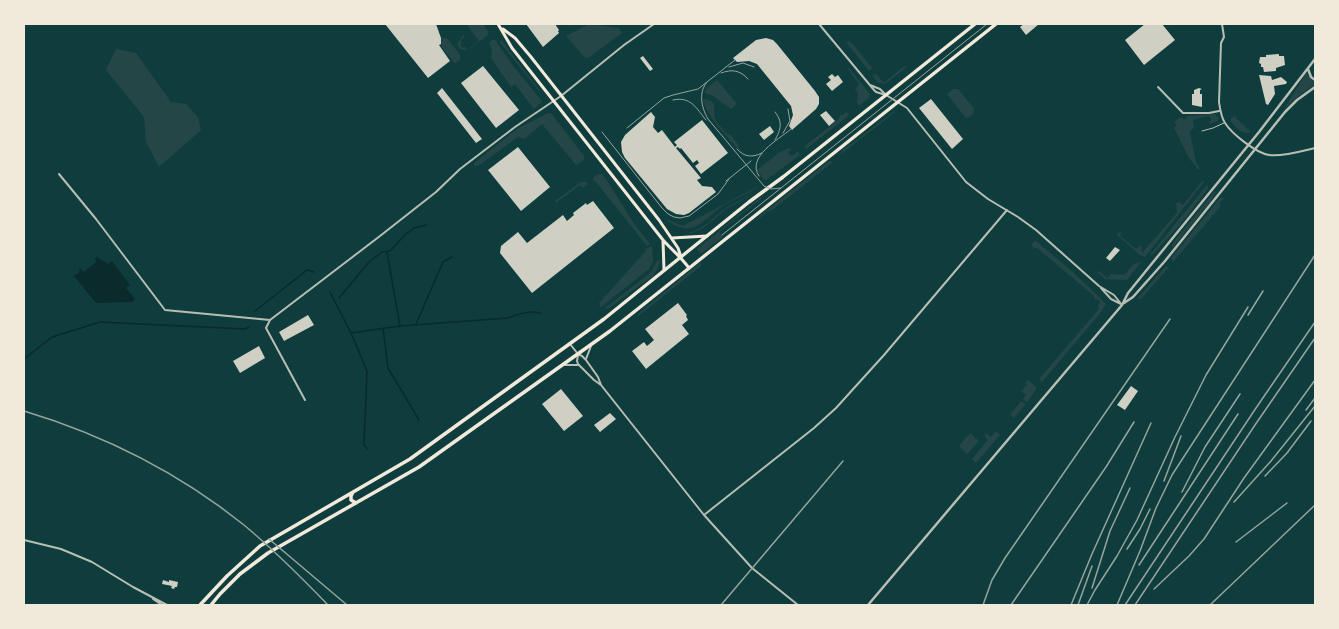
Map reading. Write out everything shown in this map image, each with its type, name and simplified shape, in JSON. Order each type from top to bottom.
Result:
[{"type":"main road","points":[[498,24],[512,48],[553,101],[663,240],[673,252],[682,258]]},
{"type":"main road","points":[[200,605],[227,576],[260,546],[354,492],[421,451],[604,319],[682,258],[749,202],[783,177],[975,24]]},
{"type":"main road","points":[[211,605],[240,574],[268,554],[428,461],[562,366],[690,268],[996,24]]},
{"type":"main road","points":[[501,28],[515,38],[561,96],[672,238],[682,258],[690,268]]},
{"type":"main road","points":[[672,238],[708,236]]},
{"type":"main road","points":[[663,240],[664,271]]},
{"type":"main road","points":[[354,492],[351,499],[356,503]]},
{"type":"street","points":[[305,400],[266,328],[270,320],[436,192],[460,169],[515,127],[561,96],[624,45],[654,24]]},
{"type":"street","points":[[820,24],[876,92],[886,95],[907,108],[966,182],[1036,230],[1100,286],[1114,295],[1122,305]]},
{"type":"street","points":[[1222,24],[1224,37],[1221,43],[1219,102],[1220,111],[1224,122],[1233,132],[1249,145],[1265,154],[1275,156],[1315,148]]},
{"type":"street","points":[[868,605],[1122,305],[1128,294],[1249,145],[1315,59]]},
{"type":"street","points":[[1308,68],[1311,77],[1315,80]]},
{"type":"street","points":[[870,85],[880,89],[886,95]]},
{"type":"street","points":[[1158,87],[1183,113],[1209,113],[1220,111]]},
{"type":"street","points":[[1122,305],[1133,297],[1166,261],[1285,112],[1297,100],[1315,87]]},
{"type":"street","points":[[59,174],[96,219],[165,310],[270,320]]},
{"type":"street","points":[[704,514],[814,428],[836,408],[884,355],[1007,210]]},
{"type":"street","points":[[1100,286],[1111,299],[1122,305]]},
{"type":"street","points":[[586,360],[588,351],[593,343]]},
{"type":"street","points":[[570,344],[578,354],[586,360],[598,377],[601,385]]},
{"type":"street","points":[[578,354],[577,361],[580,366],[601,385],[704,514],[752,568],[798,605]]},
{"type":"street","points":[[562,366],[573,364],[580,366]]},
{"type":"street","points":[[24,540],[61,549],[92,562],[162,605]]},
{"type":"street","points":[[145,594],[167,605]]},
{"type":"lane","points":[[1202,131],[1213,128],[1224,122]]},
{"type":"shaded area","points":[[466,24],[483,24],[489,32],[487,36],[467,50],[479,41]]},
{"type":"shaded area","points":[[589,24],[619,28],[622,33],[588,58],[584,57],[566,36]]},
{"type":"shaded area","points":[[463,35],[465,36],[460,41],[462,43],[460,45],[463,48],[465,47],[467,50],[463,50],[457,44]]},
{"type":"shaded area","points":[[442,38],[447,38],[460,55],[460,60],[456,63],[454,63],[441,46]]},
{"type":"shaded area","points":[[492,40],[495,40],[514,67],[541,100],[542,102],[534,109],[515,84],[511,87],[491,58],[492,50],[489,43]]},
{"type":"shaded area","points":[[499,41],[502,41],[541,92],[539,91]]},
{"type":"shaded area","points":[[849,41],[872,68],[869,71],[846,42]]},
{"type":"shaded area","points":[[116,49],[136,53],[171,102],[186,104],[198,117],[201,130],[159,167],[146,142],[144,117],[106,70]]},
{"type":"shaded area","points":[[904,66],[907,67],[885,84],[878,83],[872,75],[876,74],[884,83]]},
{"type":"shaded area","points":[[848,67],[870,94],[869,98],[859,106],[857,103],[858,94],[855,89],[859,84],[847,68]]},
{"type":"shaded area","points":[[1306,73],[1315,84],[1284,109]]},
{"type":"shaded area","points":[[717,80],[737,104],[731,109],[713,96],[705,93],[707,88]]},
{"type":"shaded area","points":[[953,89],[958,89],[973,107],[974,113],[968,118],[965,117],[947,94]]},
{"type":"shaded area","points":[[703,99],[712,102],[716,121],[728,135],[730,134],[743,153],[722,132],[712,119]]},
{"type":"shaded area","points":[[894,111],[895,112],[840,155],[843,149]]},
{"type":"shaded area","points":[[846,112],[849,114],[847,117],[805,149],[806,145],[838,120],[840,115],[843,115]]},
{"type":"shaded area","points":[[548,113],[551,113],[584,156],[584,160],[576,165],[542,124],[524,139],[518,137],[478,166],[474,166],[474,163],[517,129]]},
{"type":"shaded area","points":[[1215,114],[1219,118],[1218,121],[1210,124],[1210,117],[1207,116],[1193,120],[1194,128],[1191,130],[1190,134],[1196,162],[1200,169],[1198,169],[1189,158],[1174,128],[1177,125],[1174,122],[1179,118],[1186,119],[1187,116]]},
{"type":"shaded area","points":[[1234,116],[1251,132],[1245,133],[1237,128],[1230,120]]},
{"type":"shaded area","points":[[789,148],[791,149],[788,152],[792,156],[798,151],[800,155],[765,181],[757,170],[780,152]]},
{"type":"shaded area","points":[[829,161],[833,162],[755,222],[762,214]]},
{"type":"shaded area","points":[[598,174],[602,174],[606,179],[635,225],[650,244],[647,246],[595,182],[593,179]]},
{"type":"shaded area","points":[[1203,180],[1204,182],[1145,257],[1140,255],[1116,234],[1122,232],[1120,236],[1136,249],[1141,245],[1142,253],[1177,213],[1176,203],[1179,202],[1183,205]]},
{"type":"shaded area","points":[[581,182],[588,184],[583,188],[580,185],[556,203],[555,201]]},
{"type":"shaded area","points":[[760,185],[724,205],[703,222],[692,228],[679,227],[666,219],[683,226]]},
{"type":"shaded area","points":[[1207,185],[1208,188],[1206,191],[1180,225],[1153,254],[1149,256]]},
{"type":"shaded area","points":[[1215,191],[1216,192],[1211,201],[1172,248],[1175,240]]},
{"type":"shaded area","points":[[756,192],[726,209],[702,229],[690,234],[690,232],[705,225],[721,211]]},
{"type":"shaded area","points":[[761,197],[761,199],[719,232],[723,237],[701,254],[697,249]]},
{"type":"shaded area","points":[[1221,197],[1224,198],[1219,204],[1221,206],[1173,262],[1171,258]]},
{"type":"shaded area","points":[[1034,241],[1036,241],[1073,272],[1106,304],[1101,312],[1042,382],[1039,379],[1099,309],[1098,305],[1100,304],[1099,300],[1094,299],[1094,296],[1037,248],[1035,249],[1031,245]]},
{"type":"shaded area","points":[[652,246],[653,261],[649,269],[600,307],[599,303],[646,251],[645,249]]},
{"type":"shaded area","points":[[97,257],[108,264],[112,261],[130,285],[126,288],[135,299],[132,302],[96,303],[74,276],[80,272],[80,268],[84,272],[96,262],[95,258]]},
{"type":"shaded area","points":[[660,260],[658,268],[653,276],[609,308],[604,309],[651,272],[657,261]]},
{"type":"shaded area","points":[[701,262],[701,266],[637,317],[639,313]]},
{"type":"shaded area","points":[[1141,262],[1127,280],[1105,279],[1097,272],[1099,271],[1107,278],[1111,274],[1124,275],[1134,264]]},
{"type":"shaded area","points":[[1170,266],[1141,299],[1137,299],[1165,267]]},
{"type":"shaded area","points":[[1028,380],[1037,388],[1027,403],[1023,399],[1026,395],[1021,391],[1027,385],[1025,383]]},
{"type":"shaded area","points":[[1021,401],[1026,404],[1014,418],[1010,414]]},
{"type":"shaded area","points":[[996,431],[1000,435],[976,463],[972,459],[988,440],[984,436],[986,433],[991,437]]},
{"type":"shaded area","points":[[970,433],[979,441],[967,454],[959,446]]},
{"type":"building","points":[[385,24],[436,24],[441,38],[441,44],[439,45],[450,61],[428,78]]},
{"type":"building","points":[[526,24],[555,24],[559,30],[559,33],[543,47]]},
{"type":"building","points":[[1024,24],[1039,24],[1026,35],[1020,27]]},
{"type":"building","points":[[1145,24],[1162,24],[1175,40],[1144,65],[1125,40]]},
{"type":"building","points":[[766,38],[773,40],[777,44],[819,97],[819,104],[816,109],[792,130],[789,126],[793,115],[791,106],[757,64],[749,61],[737,62],[733,58],[756,40]]},
{"type":"building","points":[[1279,54],[1279,56],[1284,56],[1285,65],[1276,68],[1276,71],[1264,72],[1263,67],[1261,67],[1261,64],[1259,63],[1260,57]]},
{"type":"building","points":[[643,56],[653,69],[650,71],[640,58]]},
{"type":"building","points":[[483,66],[519,110],[496,128],[461,83]]},
{"type":"building","points":[[832,74],[835,77],[838,75],[843,82],[832,91],[826,84],[831,80],[828,77]]},
{"type":"building","points":[[1259,75],[1271,76],[1272,80],[1281,77],[1287,82],[1286,84],[1274,86],[1275,94],[1268,105],[1266,104]]},
{"type":"building","points":[[442,88],[482,139],[476,143],[437,93]]},
{"type":"building","points":[[1199,88],[1202,89],[1200,90],[1200,94],[1202,94],[1202,107],[1192,105],[1192,94],[1194,94],[1194,90]]},
{"type":"building","points":[[931,99],[963,139],[952,149],[919,108]]},
{"type":"building","points":[[826,111],[835,121],[829,126],[820,115]]},
{"type":"building","points":[[651,112],[655,117],[653,127],[658,133],[662,130],[675,147],[677,145],[674,142],[702,120],[728,153],[701,174],[695,166],[699,163],[697,160],[693,163],[681,148],[676,148],[701,178],[697,180],[702,186],[712,187],[716,192],[689,213],[684,215],[676,214],[667,209],[625,158],[622,152],[621,142],[625,135]]},
{"type":"building","points":[[770,126],[774,132],[764,140],[759,134]]},
{"type":"building","points":[[518,147],[550,187],[521,211],[488,170]]},
{"type":"building","points":[[593,201],[614,228],[532,293],[500,253],[501,246],[518,232],[527,243],[563,215],[567,221],[574,215],[573,213],[586,203],[587,205]]},
{"type":"building","points":[[1115,247],[1120,250],[1110,261],[1106,258]]},
{"type":"building","points":[[678,303],[687,315],[688,320],[682,325],[689,334],[646,369],[632,351],[644,342],[647,346],[654,340],[645,329]]},
{"type":"building","points":[[308,315],[314,325],[284,341],[279,332]]},
{"type":"building","points":[[259,346],[265,358],[240,373],[233,361]]},
{"type":"building","points":[[1131,386],[1138,391],[1125,410],[1117,405]]},
{"type":"building","points":[[561,389],[583,416],[564,431],[542,404]]},
{"type":"building","points":[[610,413],[616,419],[600,432],[594,425]]},
{"type":"building","points":[[163,580],[178,582],[177,587],[174,589],[171,588],[172,586],[162,584]]},
{"type":"waterway","points":[[339,298],[369,262],[382,252],[390,251],[414,228],[426,225]]},
{"type":"waterway","points":[[387,252],[400,326]]},
{"type":"waterway","points":[[416,324],[443,262],[452,257]]},
{"type":"waterway","points":[[255,311],[307,270],[314,272]]},
{"type":"waterway","points":[[330,292],[351,333],[400,326],[508,318],[529,312],[540,313]]},
{"type":"waterway","points":[[24,359],[52,337],[100,322],[245,329],[249,327]]},
{"type":"waterway","points":[[383,328],[388,368],[419,420]]},
{"type":"waterway","points":[[351,333],[367,371],[364,445],[368,449]]},
{"type":"tram line","points":[[722,235],[987,24]]},
{"type":"tram line","points":[[627,128],[664,98],[698,89],[735,60]]},
{"type":"tram line","points":[[729,67],[743,63],[754,67]]},
{"type":"tram line","points":[[721,73],[736,71],[748,79]]},
{"type":"tram line","points":[[708,81],[702,94],[702,104],[708,119],[764,186],[771,189],[781,188]]},
{"type":"tram line","points":[[673,100],[679,99],[689,101],[696,107],[706,120]]},
{"type":"tram line","points":[[783,133],[790,121],[788,109]]},
{"type":"tram line","points":[[775,112],[778,116],[780,126],[775,140]]},
{"type":"tram line","points":[[759,176],[756,169],[760,156],[765,150],[791,129]]},
{"type":"tram line","points":[[602,132],[662,208],[674,217],[680,218],[689,216],[718,194],[729,179]]},
{"type":"tram line","points":[[737,149],[742,154],[748,156],[755,156],[762,153]]},
{"type":"tram line","points":[[726,181],[751,161]]},
{"type":"railway","points":[[1117,605],[1156,508],[1172,475],[1315,255]]},
{"type":"railway","points":[[1248,315],[1263,291]]},
{"type":"railway","points":[[1087,605],[1137,520],[1175,437],[1206,375],[1248,307]]},
{"type":"railway","points":[[983,605],[992,580],[1005,558],[1170,319]]},
{"type":"railway","points":[[1125,605],[1315,322]]},
{"type":"railway","points":[[1135,605],[1315,338]]},
{"type":"railway","points":[[1154,589],[1189,556],[1204,539],[1244,478],[1315,380]]},
{"type":"railway","points":[[1182,492],[1205,447],[1240,394]]},
{"type":"railway","points":[[1306,410],[1315,398]]},
{"type":"railway","points":[[1234,502],[1271,461],[1315,406]]},
{"type":"railway","points":[[24,411],[112,444],[167,472],[219,506],[255,534],[328,605]]},
{"type":"railway","points":[[1139,565],[1238,414]]},
{"type":"railway","points":[[1265,476],[1287,453],[1311,421]]},
{"type":"railway","points":[[1011,605],[1106,467],[1134,422]]},
{"type":"railway","points":[[1071,605],[1092,554],[1151,423]]},
{"type":"railway","points":[[1164,481],[1181,436]]},
{"type":"railway","points":[[721,605],[843,461]]},
{"type":"railway","points":[[1092,588],[1110,531],[1130,488]]},
{"type":"railway","points":[[1236,542],[1287,503]]},
{"type":"railway","points":[[1210,605],[1315,505]]},
{"type":"railway","points":[[1127,549],[1140,529],[1150,509]]},
{"type":"railway","points":[[269,539],[347,605]]},
{"type":"railway","points":[[1078,605],[1092,566]]}]
